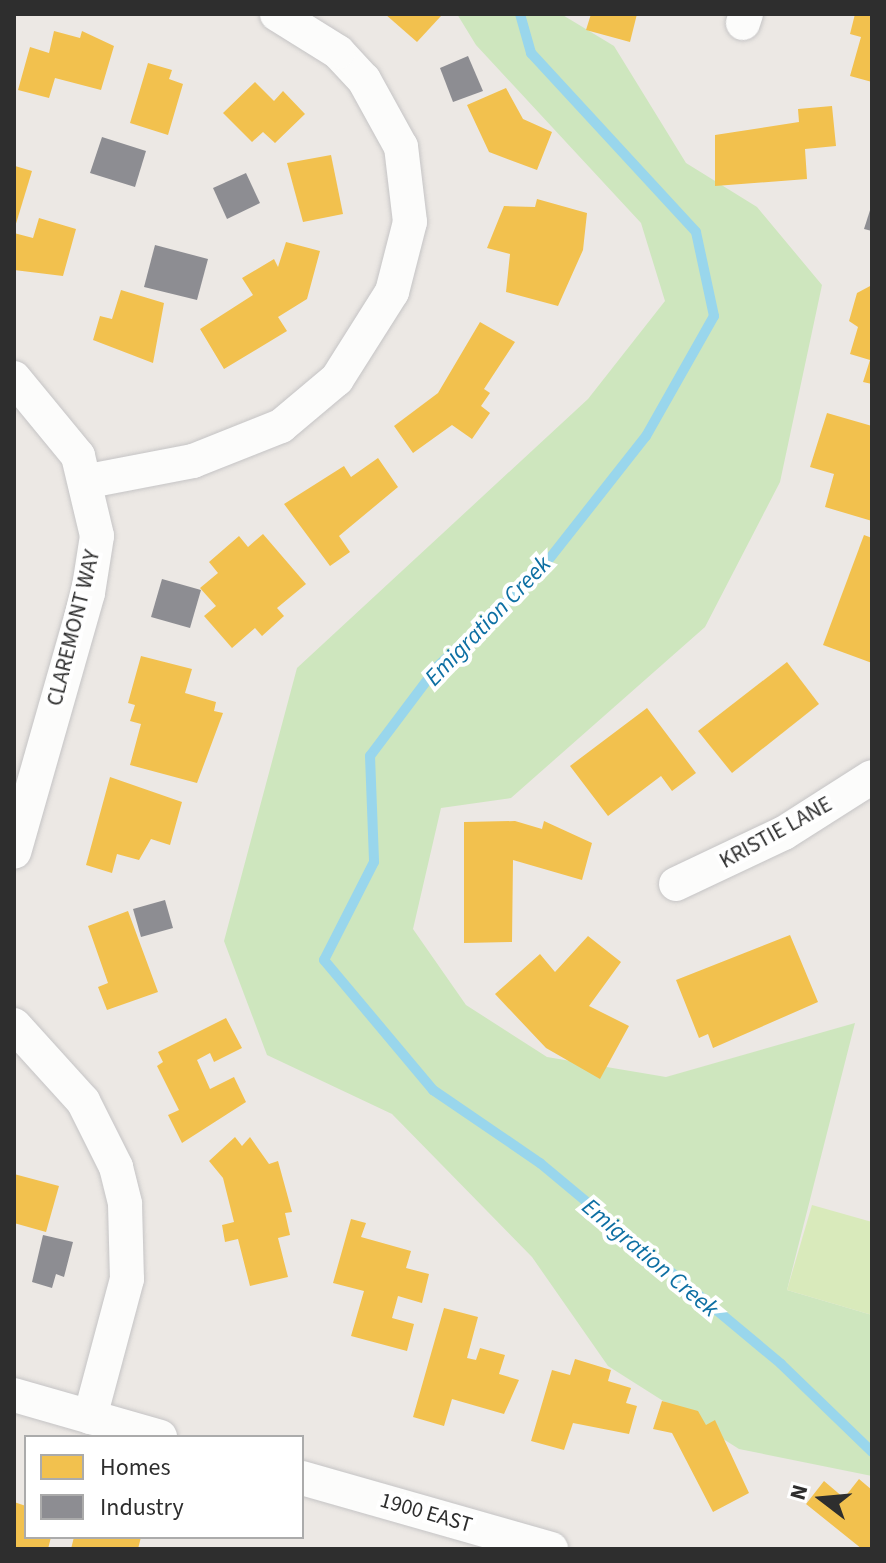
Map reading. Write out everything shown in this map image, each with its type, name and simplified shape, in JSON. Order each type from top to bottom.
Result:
[{"type":"street","points":[[89,481],[193,461],[281,426],[337,379],[392,292],[410,222],[401,147],[364,80],[338,52],[277,14]]},
{"type":"street","name":"CLAREMONT WAY","points":[[14,378],[64,433],[89,481],[94,565],[14,852]]},
{"type":"street","name":"KRISTIE LANE","points":[[676,884],[784,833],[872,777]]},
{"type":"street","points":[[14,1025],[83,1101],[111,1156],[125,1204],[127,1279],[90,1417]]},
{"type":"street","points":[[14,1395],[153,1435]]},
{"type":"street","name":"1900 EAST","points":[[304,1479],[528,1546]]},
{"type":"green space","points":[[457,14],[561,14],[614,46],[686,163],[757,207],[822,285],[780,482],[705,627],[511,798],[441,808],[413,929],[466,1005],[547,1057],[666,1077],[855,1023],[787,1290],[872,1315],[872,1476],[739,1449],[608,1366],[532,1257],[392,1114],[267,1055],[224,941],[297,668],[588,399],[665,301],[641,223],[476,45]]},
{"type":"green space","points":[[812,1205],[872,1222],[872,1315],[787,1290]]},
{"type":"building: Homes","points":[[385,14],[438,14],[441,16],[417,42]]},
{"type":"building: Homes","points":[[591,14],[637,14],[630,42],[586,30]]},
{"type":"building: Homes","points":[[855,14],[872,14],[872,82],[850,76],[861,37],[850,34]]},
{"type":"building: Homes","points":[[54,31],[80,38],[82,31],[114,46],[101,90],[55,78],[49,98],[18,90],[30,47],[49,53]]},
{"type":"building: Homes","points":[[148,63],[172,70],[169,79],[183,84],[168,135],[130,123]]},
{"type":"building: Homes","points":[[255,82],[274,101],[283,91],[305,114],[275,143],[263,132],[252,142],[223,113]]},
{"type":"building: Homes","points":[[506,88],[523,119],[552,132],[537,170],[489,152],[467,105]]},
{"type":"building: Homes","points":[[832,106],[836,146],[805,149],[807,179],[715,186],[715,135],[799,122],[798,109]]},
{"type":"building: Homes","points":[[331,155],[343,214],[303,222],[287,163]]},
{"type":"building: Homes","points":[[15,166],[32,171],[15,227],[14,170]]},
{"type":"building: Homes","points":[[537,199],[587,213],[583,250],[558,306],[506,292],[510,254],[487,248],[504,206],[535,207]]},
{"type":"building: Homes","points":[[39,218],[76,229],[63,276],[14,270],[14,233],[33,238]]},
{"type":"building: Homes","points":[[286,242],[320,251],[307,299],[278,317],[287,331],[224,369],[200,329],[253,295],[242,278],[274,259],[278,267]]},
{"type":"building: Homes","points":[[872,285],[872,384],[863,382],[870,360],[850,354],[858,327],[849,321],[857,293]]},
{"type":"building: Homes","points":[[121,290],[164,303],[153,363],[93,340],[100,316],[112,319]]},
{"type":"building: Homes","points":[[480,322],[515,342],[484,389],[490,393],[481,406],[490,413],[472,439],[452,425],[413,453],[394,426],[438,393]]},
{"type":"building: Homes","points":[[827,413],[872,426],[872,521],[825,507],[834,474],[810,467]]},
{"type":"building: Homes","points":[[378,458],[398,487],[339,536],[350,552],[330,566],[284,504],[344,466],[351,477]]},
{"type":"building: Homes","points":[[263,534],[306,584],[277,608],[284,616],[262,636],[255,628],[232,648],[204,616],[216,606],[200,588],[218,573],[209,562],[239,536],[248,547]]},
{"type":"building: Homes","points":[[864,535],[872,538],[872,663],[823,645]]},
{"type":"building: Homes","points":[[141,656],[192,669],[185,693],[216,702],[214,711],[223,713],[197,783],[130,765],[141,724],[130,721],[135,705],[128,703]]},
{"type":"building: Homes","points":[[787,662],[819,704],[732,773],[698,731]]},
{"type":"building: Homes","points":[[647,708],[696,773],[672,791],[661,776],[608,816],[570,766]]},
{"type":"building: Homes","points":[[110,777],[182,802],[170,845],[151,839],[139,860],[117,854],[112,873],[86,865]]},
{"type":"building: Homes","points":[[515,821],[542,829],[544,821],[592,843],[582,880],[513,860],[512,942],[464,943],[464,822]]},
{"type":"building: Homes","points":[[128,911],[158,992],[107,1010],[98,987],[108,983],[88,926]]},
{"type":"building: Homes","points":[[790,935],[818,1002],[713,1048],[708,1034],[699,1038],[676,980]]},
{"type":"building: Homes","points":[[588,936],[621,962],[589,1006],[629,1026],[600,1079],[546,1048],[495,994],[540,954],[555,972]]},
{"type":"building: Homes","points":[[226,1018],[242,1048],[214,1062],[210,1053],[197,1060],[210,1089],[234,1077],[246,1102],[182,1143],[168,1115],[179,1110],[157,1066],[163,1062],[158,1052]]},
{"type":"building: Homes","points":[[235,1137],[242,1146],[250,1137],[269,1164],[278,1161],[292,1212],[285,1213],[290,1235],[278,1238],[288,1277],[250,1286],[238,1239],[225,1242],[222,1225],[234,1222],[223,1178],[209,1161]]},
{"type":"building: Homes","points":[[14,1174],[59,1186],[46,1232],[14,1223]]},
{"type":"building: Homes","points":[[351,1219],[366,1223],[361,1237],[411,1251],[406,1268],[429,1274],[422,1303],[398,1296],[392,1318],[414,1324],[407,1351],[351,1336],[364,1291],[333,1283]]},
{"type":"building: Homes","points":[[444,1308],[478,1317],[467,1358],[476,1360],[480,1348],[505,1355],[499,1374],[519,1380],[504,1414],[452,1399],[444,1426],[413,1417]]},
{"type":"building: Homes","points":[[575,1359],[611,1370],[608,1381],[631,1388],[626,1403],[637,1406],[629,1434],[573,1423],[564,1450],[531,1441],[552,1370],[570,1375]]},
{"type":"building: Homes","points":[[662,1401],[698,1411],[706,1425],[715,1420],[749,1493],[713,1512],[672,1433],[653,1429]]},
{"type":"building: Homes","points":[[859,1479],[872,1490],[872,1549],[862,1549],[806,1504],[824,1481],[844,1498]]},
{"type":"building: Homes","points":[[14,1502],[24,1505],[24,1539],[50,1539],[48,1549],[14,1549]]},
{"type":"building: Homes","points":[[74,1539],[140,1539],[138,1549],[71,1549]]},
{"type":"building: Industry","points":[[468,56],[483,91],[453,102],[440,68]]},
{"type":"building: Industry","points":[[102,137],[146,151],[135,187],[90,173]]},
{"type":"building: Industry","points":[[246,173],[260,203],[227,219],[213,188]]},
{"type":"building: Industry","points":[[872,204],[872,231],[864,229]]},
{"type":"building: Industry","points":[[155,245],[208,259],[197,300],[144,287]]},
{"type":"building: Industry","points":[[162,579],[201,590],[190,628],[151,617]]},
{"type":"building: Industry","points":[[165,900],[173,928],[141,937],[133,909]]},
{"type":"building: Industry","points":[[43,1235],[73,1242],[64,1277],[56,1274],[52,1288],[32,1282]]},
{"type":"waterway","name":"Emigration Creek","points":[[520,14],[531,53],[696,232],[714,316],[646,436],[542,568],[437,667],[370,756],[374,862],[324,960],[433,1090],[540,1163],[781,1364],[872,1452]]}]
